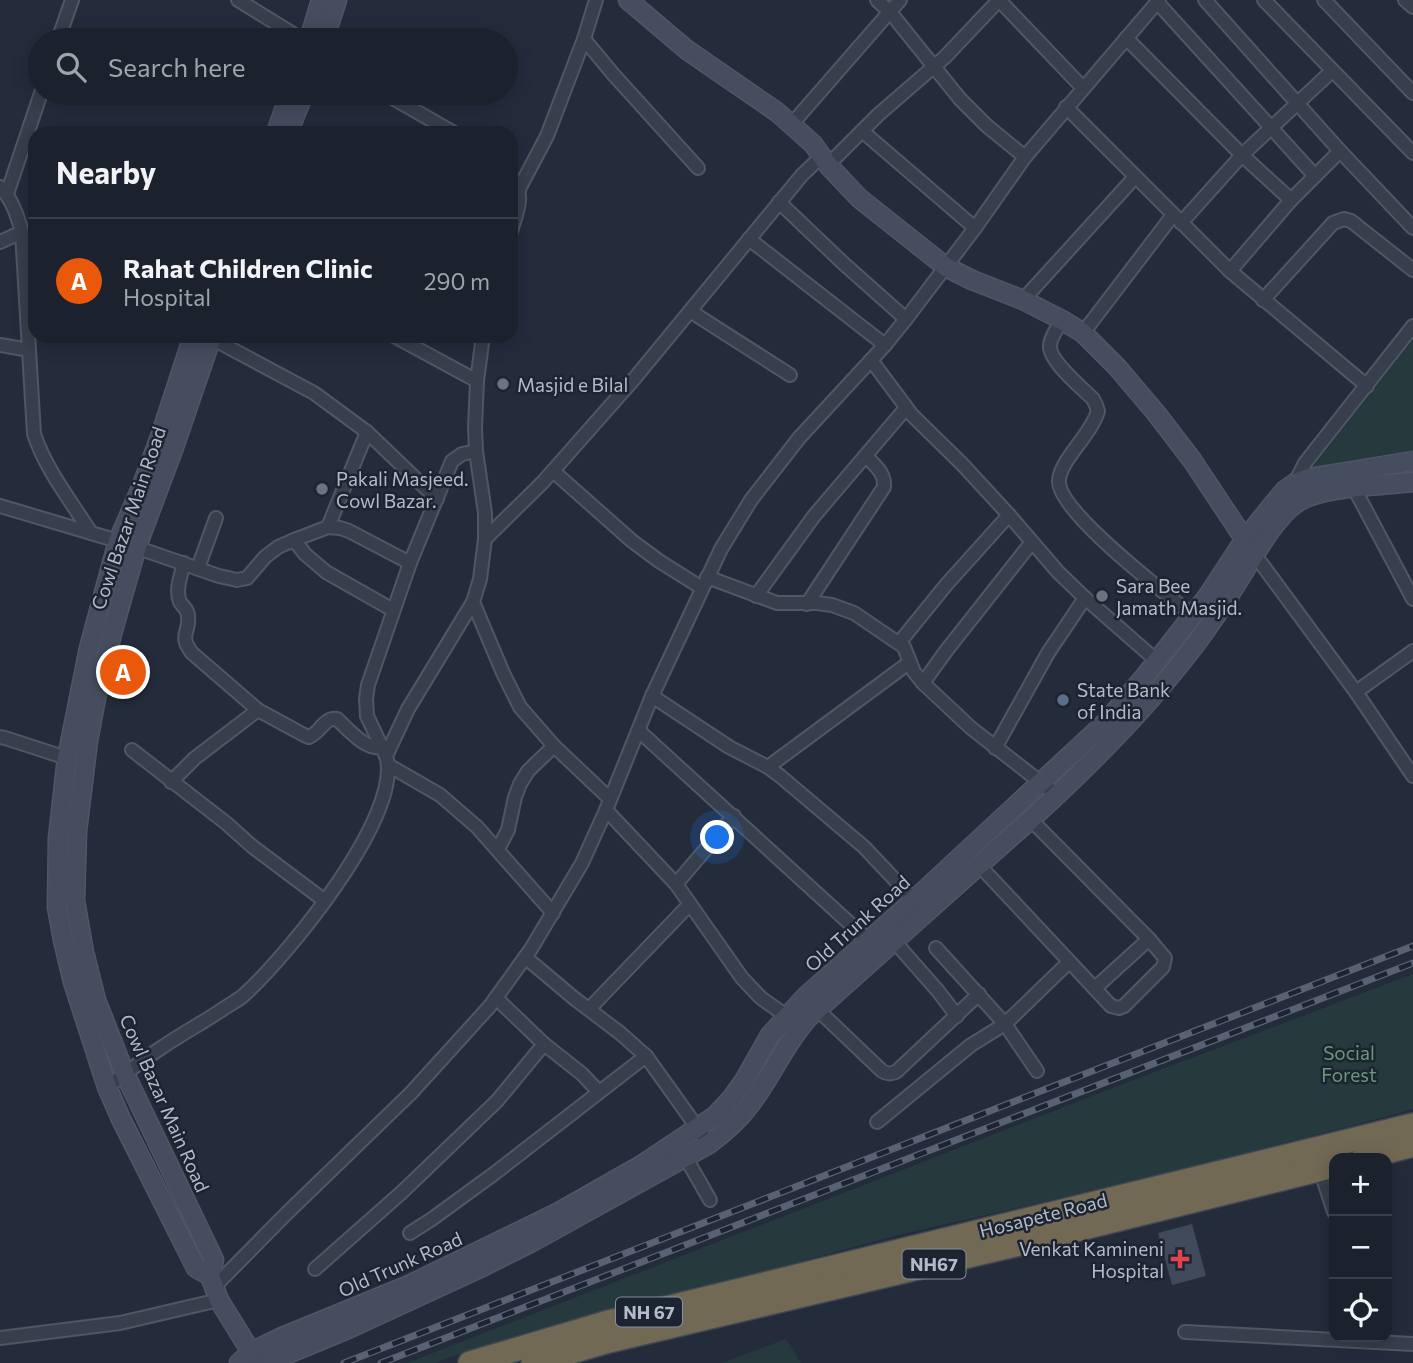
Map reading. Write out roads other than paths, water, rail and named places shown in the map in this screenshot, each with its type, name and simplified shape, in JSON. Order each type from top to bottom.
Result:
[{"type":"highway","name":"Hosapete Road","points":[[470,1363],[605,1323],[1413,1125]]},
{"type":"highway","points":[[1382,1153],[1413,1145]]},
{"type":"highway","name":"Hosapete Road","points":[[533,1363],[609,1341],[1327,1168]]},
{"type":"street","points":[[62,28],[72,0]]},
{"type":"street","points":[[237,0],[283,28]]},
{"type":"street","points":[[313,28],[321,0]]},
{"type":"street","points":[[328,28],[337,0]]},
{"type":"street","points":[[518,205],[519,189],[547,136],[596,0]]},
{"type":"street","points":[[628,0],[687,50],[777,112],[813,144],[859,198],[946,267],[1023,300],[1083,333],[1117,367],[1192,460],[1255,555],[1356,692],[1413,776]]},
{"type":"street","points":[[877,0],[890,12],[960,99],[1024,157]]},
{"type":"street","points":[[791,125],[900,0]]},
{"type":"street","points":[[485,539],[553,471],[634,379],[802,174],[862,131],[934,67],[999,0],[1083,88]]},
{"type":"street","points":[[1205,0],[1413,228]]},
{"type":"street","points":[[1264,0],[1413,153]]},
{"type":"street","points":[[1324,0],[1413,93]]},
{"type":"street","points":[[1405,0],[1413,8]]},
{"type":"street","points":[[0,1338],[120,1324],[215,1288],[287,1213],[411,1093],[496,998],[525,957],[582,863],[652,696],[722,549],[751,500],[799,438],[906,319],[975,228],[1024,157],[1158,1],[1315,176]]},
{"type":"street","points":[[1126,38],[1242,155],[1291,200]]},
{"type":"street","points":[[584,39],[698,168]]},
{"type":"street","points":[[1083,333],[1177,219],[1332,71]]},
{"type":"street","points":[[28,126],[36,105]]},
{"type":"street","points":[[278,126],[286,105]]},
{"type":"street","points":[[291,126],[299,105]]},
{"type":"street","points":[[405,105],[442,126]]},
{"type":"street","points":[[1066,107],[1230,271],[1367,386]]},
{"type":"street","points":[[28,127],[4,190],[16,212],[22,232],[28,332]]},
{"type":"street","points":[[862,131],[975,228]]},
{"type":"street","points":[[1230,271],[1291,200],[1340,151]]},
{"type":"street","points":[[1023,300],[1135,177]]},
{"type":"street","points":[[779,202],[906,319]]},
{"type":"street","points":[[1263,300],[1333,223],[1344,219],[1351,221],[1413,270]]},
{"type":"street","points":[[0,242],[22,232]]},
{"type":"street","points":[[749,239],[884,345]]},
{"type":"street","points":[[690,311],[790,375]]},
{"type":"street","points":[[1062,320],[1050,341],[1049,350],[1053,359],[1093,400],[1098,411],[1090,429],[1062,469],[1058,482],[1061,493],[1072,509],[1106,544],[1192,615]]},
{"type":"street","points":[[1295,484],[1305,463],[1413,326]]},
{"type":"street","points":[[29,343],[34,434],[39,449],[92,533]]},
{"type":"street","points":[[202,343],[118,541],[89,648],[67,758],[70,820],[58,838],[57,907],[73,982],[107,1087],[121,1119],[196,1268],[215,1288],[255,1357]]},
{"type":"street","name":"Cowl Bazar Main Road","points":[[203,343],[173,450],[136,547],[96,698],[70,820],[75,901],[96,1000],[125,1074],[214,1260],[215,1288]]},
{"type":"street","points":[[214,343],[314,393],[367,432],[437,499]]},
{"type":"street","points":[[407,343],[477,380]]},
{"type":"street","points":[[385,756],[414,699],[473,602],[480,579],[485,513],[476,451],[477,380],[482,343]]},
{"type":"street","points":[[0,345],[29,349]]},
{"type":"street","points":[[871,360],[906,408],[1009,515],[1031,542],[1085,598],[1157,661]]},
{"type":"street","points":[[756,596],[814,516],[906,408]]},
{"type":"street","points":[[328,527],[367,432]]},
{"type":"street","points":[[107,1087],[163,1047],[244,996],[280,958],[325,901],[362,844],[386,789],[385,756],[367,716],[368,685],[410,563],[452,461],[462,454],[476,451]]},
{"type":"street","points":[[807,604],[884,487],[882,472],[866,456]]},
{"type":"street","name":"Old Trunk Road","points":[[255,1357],[348,1329],[478,1269],[709,1144],[734,1123],[755,1098],[787,1044],[806,996],[1106,722],[1207,597],[1245,539],[1285,490],[1309,478],[1413,461]]},
{"type":"street","points":[[553,471],[632,541],[659,561],[705,583],[777,603],[832,605],[854,613],[900,643],[914,672],[923,683],[971,728],[1057,795]]},
{"type":"street","points":[[473,602],[520,707],[676,884],[742,978],[761,998],[794,1021],[817,1009],[1031,820],[1098,755],[1178,667],[1217,614],[1274,527],[1294,504],[1311,495],[1413,482]]},
{"type":"street","points":[[1354,488],[1413,599]]},
{"type":"street","points":[[0,506],[237,580],[247,578],[265,557],[278,547],[328,527],[349,531],[410,563]]},
{"type":"street","points":[[900,643],[946,585],[1009,515]]},
{"type":"street","points":[[198,568],[216,518]]},
{"type":"street","points":[[294,540],[305,554],[326,572],[393,610]]},
{"type":"street","points":[[923,683],[1031,542]]},
{"type":"street","points":[[184,563],[177,590],[180,601],[188,612],[184,638],[192,653],[258,710],[309,737],[327,721],[337,719],[368,746],[440,795],[477,827],[553,913]]},
{"type":"street","points":[[995,748],[1048,653],[1085,598]]},
{"type":"street","points":[[1356,692],[1413,651]]},
{"type":"street","points":[[768,767],[910,662]]},
{"type":"street","points":[[652,696],[729,747],[768,767],[864,847],[914,900]]},
{"type":"street","points":[[171,782],[195,758],[258,710]]},
{"type":"street","points":[[639,730],[869,941]]},
{"type":"street","points":[[0,737],[67,758]]},
{"type":"street","points":[[498,849],[508,830],[520,784],[528,771],[554,746]]},
{"type":"street","points":[[132,750],[325,901]]},
{"type":"street","points":[[676,884],[734,816]]},
{"type":"street","points":[[979,865],[1111,1006],[1124,1006],[1163,967],[1165,958],[1031,820]]},
{"type":"street","points":[[589,1009],[690,904]]},
{"type":"street","points":[[1095,988],[1149,939]]},
{"type":"street","points":[[894,941],[939,991],[957,1016]]},
{"type":"street","points":[[936,948],[1005,1024],[1037,1071]]},
{"type":"street","points":[[525,957],[646,1056],[709,1144]]},
{"type":"street","points":[[877,1122],[971,1045],[1005,1024],[1069,962]]},
{"type":"street","points":[[817,1009],[887,1074],[896,1072],[979,994]]},
{"type":"street","points":[[496,998],[599,1092]]},
{"type":"street","name":"Old Trunk Road","points":[[255,1357],[559,1212],[640,1166],[715,1116],[744,1081],[770,1035],[794,1021]]},
{"type":"street","points":[[315,1269],[401,1194],[497,1101],[544,1044]]},
{"type":"street","points":[[410,1233],[646,1056]]},
{"type":"street","points":[[686,1158],[710,1200]]},
{"type":"street","points":[[1185,1332],[1329,1338]]},
{"type":"street","points":[[1392,1342],[1413,1344]]},
{"type":"railway","points":[[344,1363],[1413,946]]},
{"type":"railway","points":[[381,1363],[1413,963]]},
{"type":"place","name":"Masjid e Bilal","points":[[503,384]]},
{"type":"place","name":"Pakali Masjeed. Cowl Bazar.","points":[[322,489]]},
{"type":"place","name":"Sara Bee Jamath Masjid.","points":[[1102,596]]},
{"type":"place","name":"Rahat Children Clinic","points":[[123,672]]},
{"type":"place","name":"State Bank of India","points":[[1063,700]]},
{"type":"place","name":"Venkat Kamineni Hospital","points":[[1180,1259]]},
{"type":"park label","name":"Social Forest","points":[[1349,1063]]}]
